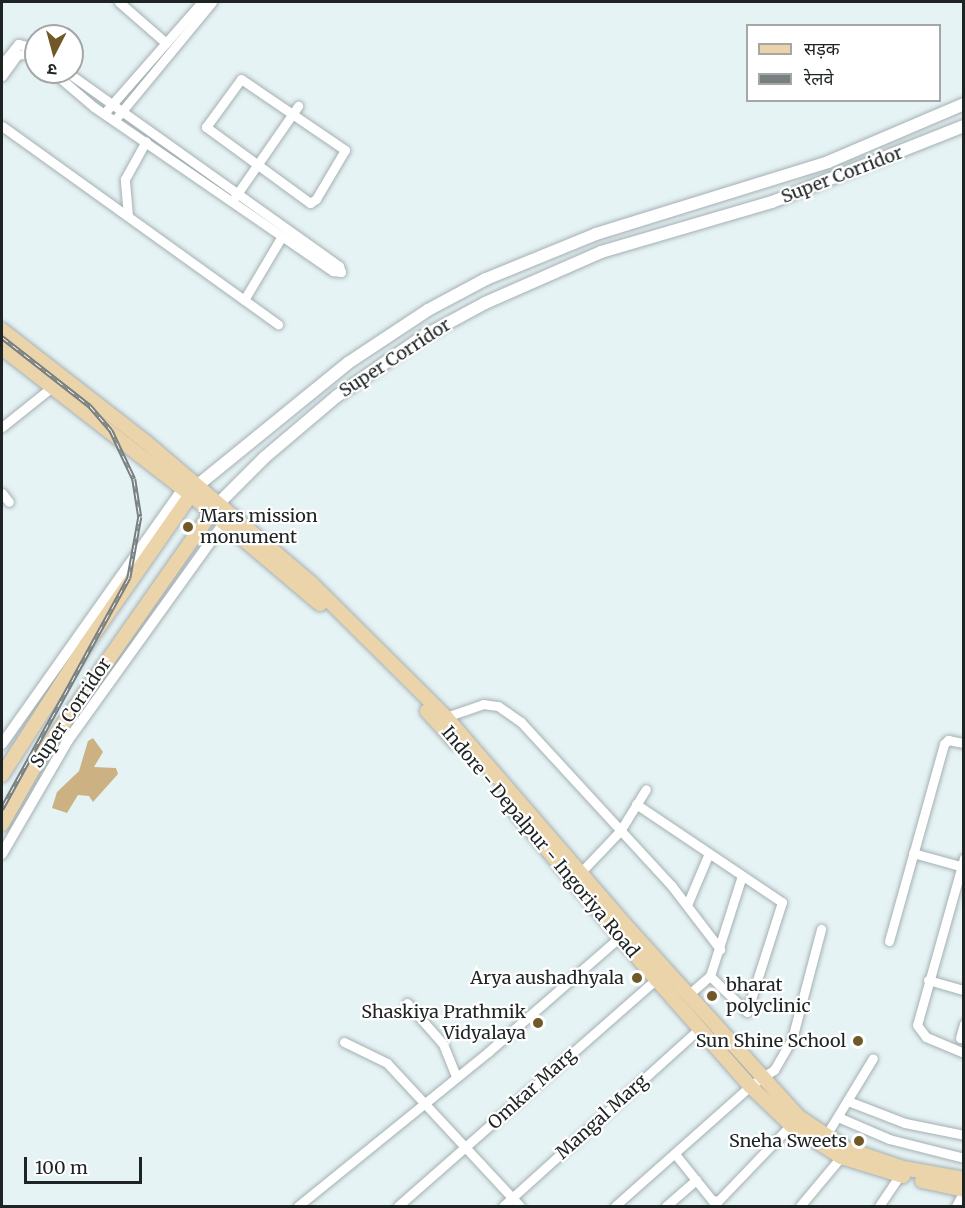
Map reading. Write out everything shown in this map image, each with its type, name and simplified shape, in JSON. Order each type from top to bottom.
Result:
[{"type":"main road","name":"Super Corridor","points":[[2,775],[52,694],[190,487],[348,363],[428,310],[486,279],[596,234],[828,162],[963,104]]},
{"type":"main road","name":"Super Corridor","points":[[2,824],[40,757],[215,507],[265,457],[337,396],[424,336],[484,303],[601,252],[772,202],[963,126]]},
{"type":"main road","points":[[2,330],[120,422],[190,487]]},
{"type":"main road","points":[[2,348],[120,439],[190,487]]},
{"type":"main road","points":[[120,422],[120,439]]},
{"type":"main road","name":"Indore - Depalpur - Ingoriya Road","points":[[190,487],[312,584],[446,717],[581,872],[701,1027],[756,1082],[825,1137],[903,1168],[963,1179]]},
{"type":"main road","name":"Indore - Depalpur - Ingoriya Road","points":[[228,518],[430,714],[620,936],[661,975],[688,995],[791,1125],[841,1157],[899,1176],[963,1191]]},
{"type":"street","points":[[119,2],[166,44]]},
{"type":"street","points":[[104,114],[202,2]]},
{"type":"street","points":[[118,117],[212,2]]},
{"type":"street","points":[[2,64],[18,44],[24,45]]},
{"type":"street","points":[[2,76],[17,55],[24,54]]},
{"type":"street","points":[[241,79],[295,110],[345,150],[316,199],[310,203],[256,166],[206,127],[236,81],[241,79]]},
{"type":"street","points":[[68,84],[104,114],[118,117],[234,197],[282,236],[338,274],[341,272],[339,266],[234,197],[146,141],[118,117],[110,106],[82,84]]},
{"type":"street","points":[[234,197],[295,110]]},
{"type":"street","points":[[2,126],[278,324]]},
{"type":"street","points":[[128,216],[125,179],[146,141]]},
{"type":"street","points":[[244,300],[282,236]]},
{"type":"street","points":[[2,427],[52,387]]},
{"type":"street","points":[[2,744],[190,487]]},
{"type":"street","points":[[2,493],[9,502]]},
{"type":"street","points":[[2,854],[68,740],[228,518]]},
{"type":"street","points":[[446,717],[483,705],[498,706],[521,723],[687,905],[720,949]]},
{"type":"street","points":[[889,941],[944,744],[948,740],[963,743]]},
{"type":"street","points":[[581,872],[620,831],[646,789]]},
{"type":"street","points":[[636,804],[782,902],[747,1012],[710,976]]},
{"type":"street","points":[[687,905],[709,853]]},
{"type":"street","points":[[913,853],[963,864],[918,1017],[920,1032],[963,1053]]},
{"type":"street","points":[[688,995],[710,976],[742,876]]},
{"type":"street","points":[[615,1206],[756,1082],[774,1070],[792,1040],[821,929]]},
{"type":"street","points":[[298,1206],[456,1077],[620,936]]},
{"type":"street","name":"Omkar Marg","points":[[398,1206],[661,975]]},
{"type":"street","points":[[928,980],[963,990]]},
{"type":"street","points":[[407,1003],[443,1044],[456,1077]]},
{"type":"street","points":[[960,1038],[963,1024]]},
{"type":"street","name":"Mangal Marg","points":[[503,1206],[701,1027]]},
{"type":"street","points":[[344,1042],[387,1063],[520,1206]]},
{"type":"street","points":[[825,1137],[873,1058]]},
{"type":"street","points":[[848,1101],[904,1123],[963,1135]]},
{"type":"street","points":[[838,1117],[889,1139],[963,1158]]},
{"type":"street","points":[[675,1154],[696,1180],[708,1203],[718,1201],[791,1125]]},
{"type":"street","points":[[800,1206],[841,1157]]},
{"type":"street","points":[[879,1206],[899,1176]]},
{"type":"street","points":[[673,1204],[696,1180]]},
{"type":"street","points":[[956,1206],[963,1191]]},
{"type":"shaded area","points":[[93,738],[103,752],[94,767],[116,768],[118,774],[93,802],[89,796],[78,795],[67,813],[52,808],[57,792],[79,771],[88,741]]},
{"type":"railway","points":[[2,337],[90,406],[111,430],[134,479],[140,517],[129,578],[2,809]]},
{"type":"place","name":"Mars mission monument","points":[[188,527]]},
{"type":"place","name":"Arya aushadhyala","points":[[637,978]]},
{"type":"place","name":"bharat polyclinic","points":[[712,996]]},
{"type":"place","name":"Shaskiya Prathmik Vidyalaya","points":[[538,1023]]},
{"type":"place","name":"Sun Shine School","points":[[858,1041]]},
{"type":"place","name":"Sneha Sweets","points":[[859,1141]]}]
